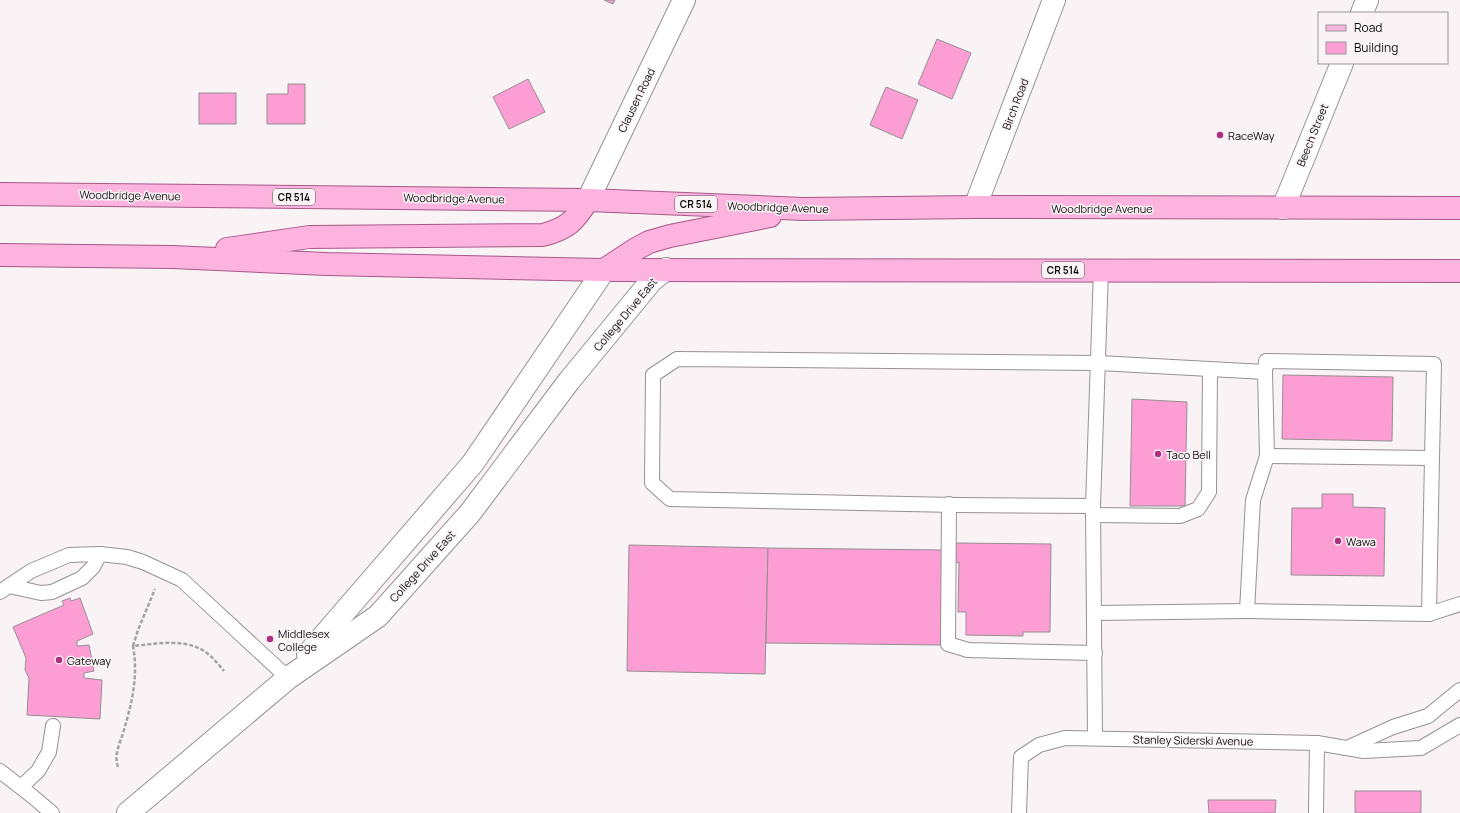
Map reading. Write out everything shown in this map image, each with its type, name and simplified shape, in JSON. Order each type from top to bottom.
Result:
[{"type":"main road","name":"Woodbridge Avenue","points":[[0,194],[588,200],[804,209],[975,207],[1460,208]]},
{"type":"main road","points":[[172,257],[309,237],[543,234],[558,231],[568,226],[588,200]]},
{"type":"main road","points":[[604,270],[649,242],[670,236],[804,209]]},
{"type":"main road","name":"CR 514","points":[[0,255],[172,257],[326,264],[604,270],[1460,270]]},
{"type":"street","name":"Clausen Road","points":[[588,200],[684,0]]},
{"type":"street","name":"Birch Road","points":[[975,207],[1054,0]]},
{"type":"street","points":[[1362,12],[1367,0]]},
{"type":"street","name":"Beech Street","points":[[1283,208],[1342,64]]},
{"type":"street","name":"College Drive East","points":[[128,813],[288,678],[378,616],[470,513],[569,381],[652,280],[666,269]]},
{"type":"street","points":[[288,678],[473,463],[604,270]]},
{"type":"lane","points":[[1095,738],[1093,511],[1101,270]]},
{"type":"lane","points":[[1210,369],[1209,492],[1198,510],[1180,516],[949,504],[670,498],[652,483],[653,375],[677,359],[1099,363],[1266,372]]},
{"type":"lane","points":[[1247,611],[1253,500],[1267,456],[1266,361],[1434,364],[1429,614]]},
{"type":"lane","points":[[1267,456],[1432,458]]},
{"type":"lane","points":[[949,504],[948,644],[968,650],[1095,653]]},
{"type":"lane","points":[[5,589],[31,571],[69,555],[100,554],[127,557],[143,562],[182,580],[288,678]]},
{"type":"lane","points":[[5,589],[41,593],[52,592],[82,578],[93,567],[100,554]]},
{"type":"lane","points":[[1094,613],[1247,611],[1429,614],[1460,604]]},
{"type":"lane","points":[[1347,748],[1393,727],[1428,716],[1460,690]]},
{"type":"lane","name":"Stanley Siderski Avenue","points":[[1020,813],[1021,757],[1039,745],[1065,738],[1317,743],[1364,751],[1421,748],[1460,725]]},
{"type":"lane","points":[[21,787],[38,771],[49,752],[53,726]]},
{"type":"lane","points":[[1316,813],[1317,743]]},
{"type":"lane","points":[[0,771],[52,813]]},
{"type":"path","points":[[118,767],[116,756],[126,725],[136,674],[133,646],[138,630],[157,585]]},
{"type":"path","points":[[133,646],[154,644],[192,646],[203,651],[224,671]]},
{"type":"building","points":[[604,0],[615,0],[613,4]]},
{"type":"building","points":[[937,39],[971,53],[952,99],[918,84]]},
{"type":"building","points":[[528,79],[545,112],[509,129],[493,97]]},
{"type":"building","points":[[288,84],[305,84],[305,124],[267,124],[267,94],[288,94]]},
{"type":"building","points":[[886,87],[918,100],[902,139],[870,125]]},
{"type":"building","points":[[199,93],[236,93],[236,124],[199,124]]},
{"type":"building","points":[[1283,375],[1393,377],[1392,441],[1282,439]]},
{"type":"building","name":"Taco Bell","points":[[1132,399],[1187,402],[1185,506],[1130,506]]},
{"type":"building","name":"Wawa","points":[[1322,494],[1353,494],[1353,507],[1385,508],[1384,576],[1291,575],[1292,508],[1322,508]]},
{"type":"building","points":[[956,543],[1051,544],[1050,632],[1023,632],[1023,636],[966,635],[966,612],[958,612],[959,562],[956,563]]},
{"type":"building","points":[[629,545],[768,548],[765,674],[627,671]]},
{"type":"building","points":[[768,548],[942,550],[941,645],[766,643]]},
{"type":"building","name":"Gateway","points":[[70,598],[71,601],[80,598],[93,634],[77,641],[77,646],[89,645],[94,671],[84,673],[84,678],[102,680],[100,719],[27,715],[29,678],[25,670],[26,658],[13,627],[64,605],[62,601]]},
{"type":"building","points":[[1355,791],[1421,791],[1421,813],[1355,813]]},
{"type":"building","points":[[1208,800],[1276,800],[1275,813],[1209,813]]},
{"type":"place","name":"RaceWay","points":[[1220,135]]},
{"type":"place","name":"Taco Bell","points":[[1158,454]]},
{"type":"place","name":"Wawa","points":[[1338,541]]},
{"type":"place","name":"Middlesex College","points":[[270,639]]},
{"type":"place","name":"Gateway","points":[[59,660]]}]
